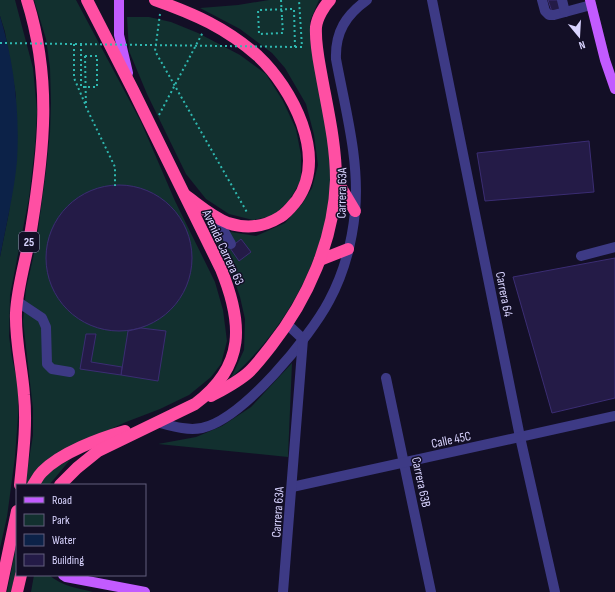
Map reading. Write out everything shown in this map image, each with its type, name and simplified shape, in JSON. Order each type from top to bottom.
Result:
[{"type":"highway","name":"25","points":[[20,484],[24,450],[25,410],[16,329],[18,302],[31,230],[41,161],[44,121],[44,86],[41,60],[27,0]]},
{"type":"highway","name":"Avenida Carrera 63","points":[[61,484],[77,468],[98,451],[195,404],[216,386],[225,374],[232,360],[236,332],[232,303],[221,269],[87,0]]},
{"type":"highway","points":[[155,0],[183,10],[215,25],[258,57],[277,78],[299,116],[303,126],[308,155],[306,181],[301,194],[291,208],[283,215],[264,225],[245,227],[216,218],[182,192]]},
{"type":"highway","points":[[195,404],[226,388],[250,371],[260,360],[287,324],[310,283],[320,260],[333,211],[336,179],[333,141],[316,43],[316,25],[321,13],[330,0]]},
{"type":"highway","points":[[336,179],[355,211]]},
{"type":"highway","points":[[320,260],[348,249]]},
{"type":"highway","points":[[34,484],[46,468],[95,441],[157,422]]},
{"type":"highway","points":[[0,590],[16,521]]},
{"type":"highway","points":[[17,592],[21,576]]},
{"type":"main road","points":[[119,0],[119,35],[122,52],[133,90]]},
{"type":"main road","points":[[591,2],[615,89]]},
{"type":"main road","points":[[64,576],[145,592]]},
{"type":"street","name":"Carrera 63A","points":[[157,422],[192,429],[218,422],[269,380],[303,339],[329,302],[343,267],[355,211],[355,170],[353,150],[335,47],[337,37],[345,20],[358,6],[367,0]]},
{"type":"street","name":"Carrera 64","points":[[432,0],[520,437],[555,592]]},
{"type":"street","points":[[542,0],[545,12],[549,15],[565,12],[591,2]]},
{"type":"street","points":[[562,0],[565,12]]},
{"type":"street","points":[[216,218],[231,244]]},
{"type":"street","points":[[581,256],[615,247]]},
{"type":"street","points":[[18,302],[42,318],[46,327],[47,364],[52,369],[70,372]]},
{"type":"street","points":[[287,324],[303,339]]},
{"type":"street","name":"Carrera 63A","points":[[284,592],[303,339]]},
{"type":"street","name":"Carrera 63B","points":[[386,378],[431,592]]},
{"type":"street","name":"Calle 45C","points":[[292,487],[615,416]]},
{"type":"path","points":[[281,0],[282,18],[283,33],[259,34],[258,10],[294,9],[295,47]]},
{"type":"path","points":[[0,43],[302,47],[299,0]]},
{"type":"path","points":[[160,14],[155,51],[255,226]]},
{"type":"path","points":[[152,128],[204,31]]},
{"type":"path","points":[[74,44],[74,78],[114,167],[115,186]]},
{"type":"path","points":[[81,44],[81,87],[97,87],[97,56],[86,56],[86,107]]},
{"type":"green space","points":[[0,0],[15,0],[33,68],[37,111],[35,146],[29,198],[10,295],[9,336],[18,384],[18,416],[15,457],[7,517],[0,548],[0,257],[9,212],[16,96],[5,32],[0,16]]},
{"type":"green space","points":[[34,0],[76,0],[141,122],[175,201],[215,282],[223,310],[227,341],[221,364],[211,377],[189,395],[83,442],[29,484],[25,484],[33,435],[33,409],[23,321],[26,289],[36,245],[50,133],[50,68],[46,39]]},
{"type":"green space","points":[[269,0],[319,0],[310,21],[310,37],[329,148],[332,187],[324,228],[309,271],[299,291],[276,328],[263,345],[231,378],[244,350],[245,319],[240,297],[233,277],[205,218],[231,232],[256,236],[285,223],[302,204],[312,188],[318,165],[314,135],[306,104],[285,68],[272,53],[240,29],[200,8],[238,5]]},
{"type":"green space","points":[[127,17],[149,17],[171,22],[198,33],[240,55],[266,74],[283,101],[296,129],[301,155],[301,180],[289,201],[273,216],[253,220],[229,214],[206,199],[186,174],[147,94],[129,51]]},
{"type":"green space","points":[[292,363],[288,457],[158,444],[196,437],[222,426],[251,407]]},
{"type":"green space","points":[[70,460],[50,484],[40,484],[46,476],[60,465]]},
{"type":"green space","points":[[16,547],[16,570],[11,592],[7,592]]},
{"type":"green space","points":[[34,576],[50,576],[64,584],[93,592],[31,592]]},
{"type":"water","points":[[0,16],[9,51],[15,87],[18,143],[14,185],[0,257]]},
{"type":"building","points":[[548,0],[558,0],[561,10],[552,12]]},
{"type":"building","points":[[589,141],[594,192],[485,201],[477,153]]},
{"type":"building","points":[[119,185],[140,188],[147,191],[165,202],[175,212],[189,237],[192,258],[189,279],[186,286],[175,304],[165,314],[140,328],[119,331],[98,328],[91,325],[73,314],[63,304],[49,279],[46,258],[49,237],[52,230],[63,212],[73,202],[98,188]]},
{"type":"building","points":[[241,239],[251,252],[239,261],[230,248]]},
{"type":"building","points":[[615,258],[615,398],[552,413],[513,277]]},
{"type":"building","points":[[141,328],[166,331],[158,381],[121,375],[128,331]]},
{"type":"building","points":[[86,334],[96,334],[91,362],[122,367],[121,375],[80,369]]}]
